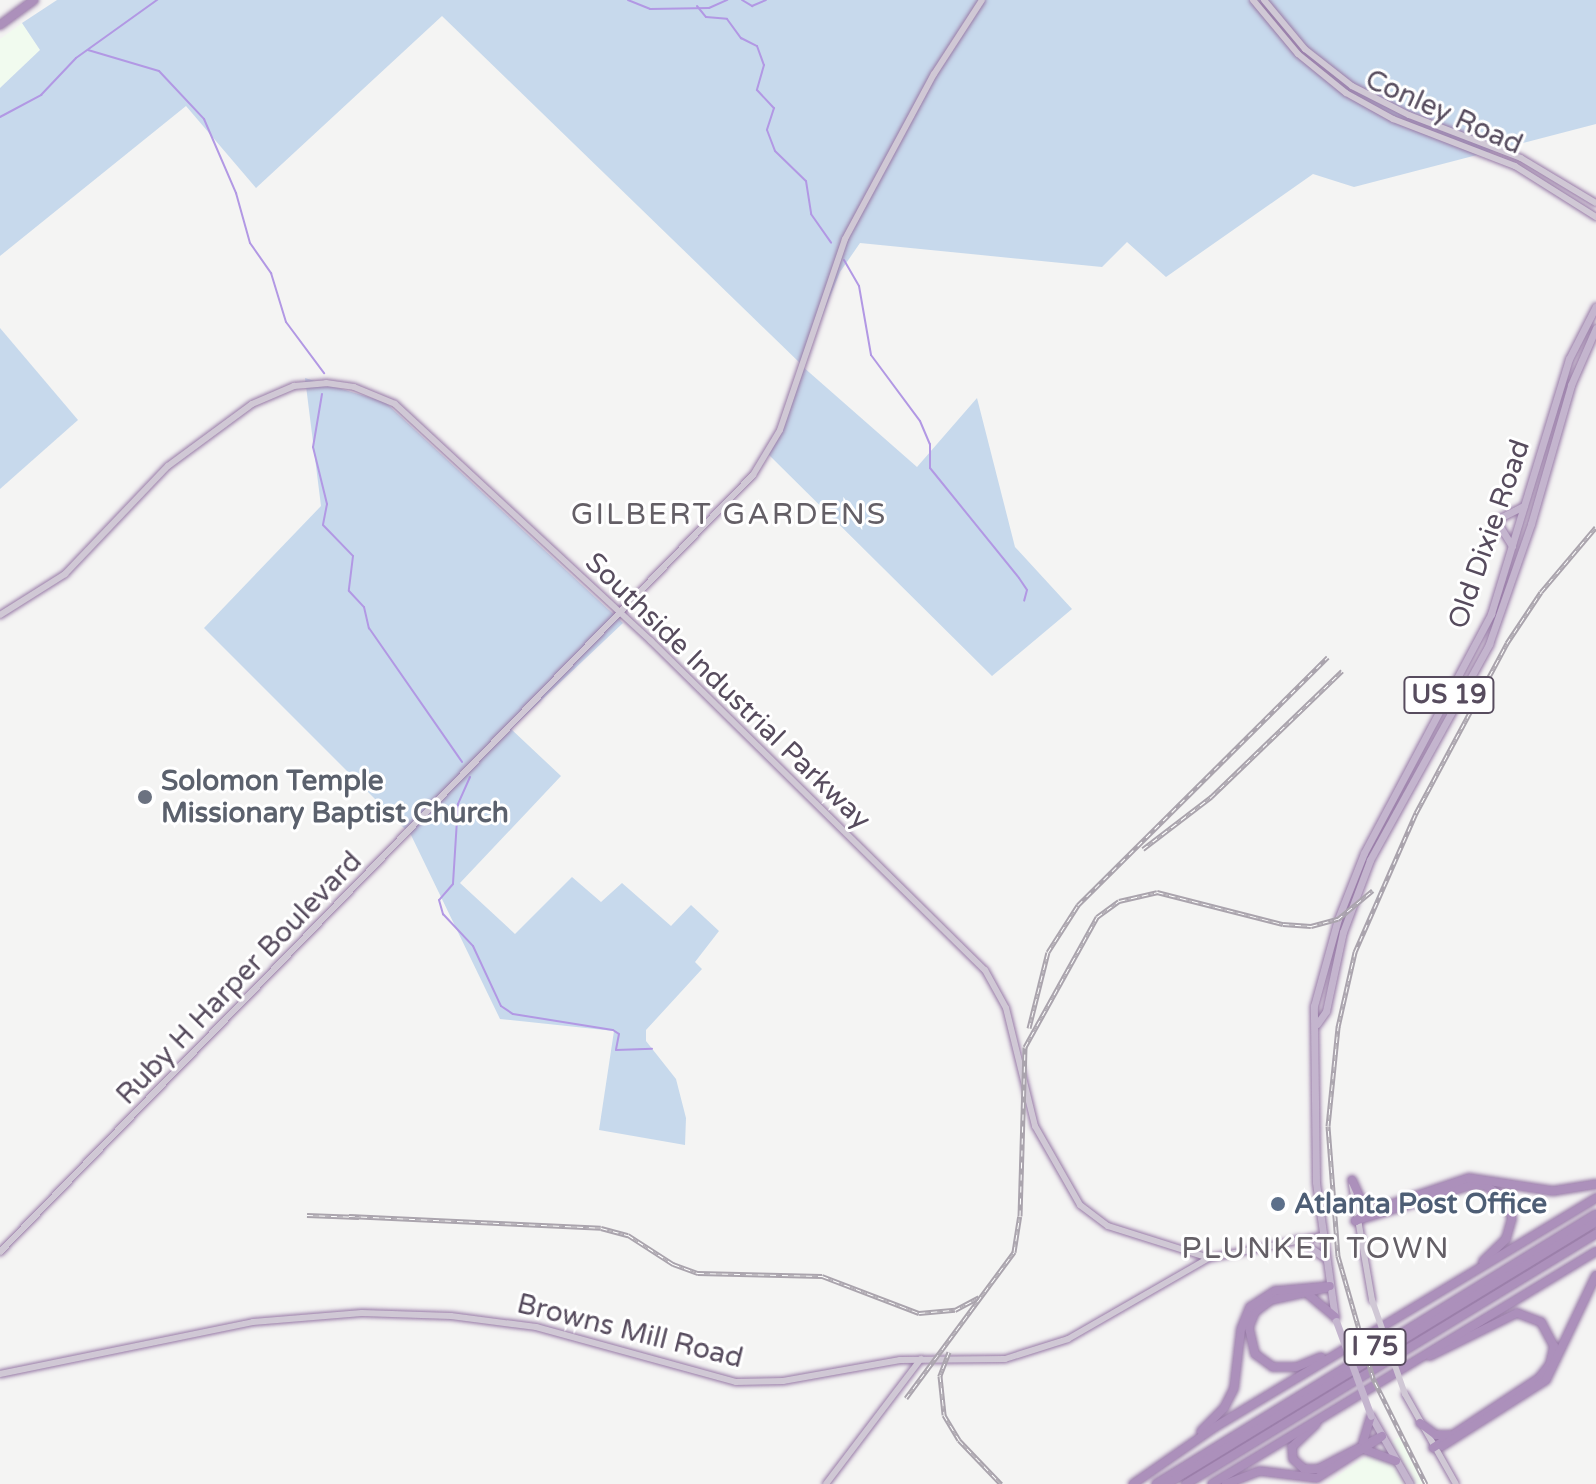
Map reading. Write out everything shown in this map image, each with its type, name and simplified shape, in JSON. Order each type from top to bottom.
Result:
[{"type":"highway","points":[[0,25],[34,0]]},
{"type":"highway","points":[[1355,1221],[1380,1208],[1469,1178],[1553,1191],[1596,1184]]},
{"type":"highway","points":[[1352,1180],[1362,1202],[1380,1208]]},
{"type":"highway","points":[[1355,1221],[1471,1185],[1498,1192],[1511,1211],[1510,1232],[1501,1246],[1454,1282]]},
{"type":"highway","points":[[1133,1484],[1177,1452],[1351,1343],[1596,1198]]},
{"type":"highway","name":"I 75","points":[[1156,1484],[1596,1214]]},
{"type":"highway","points":[[1167,1484],[1596,1222]]},
{"type":"highway","name":"I 75","points":[[1186,1484],[1596,1234]]},
{"type":"highway","points":[[1212,1484],[1596,1251]]},
{"type":"highway","points":[[1433,1448],[1546,1380],[1596,1275]]},
{"type":"highway","points":[[1330,1286],[1271,1300],[1255,1312],[1249,1335],[1260,1360],[1288,1369],[1351,1343]]},
{"type":"highway","points":[[1177,1452],[1230,1399],[1242,1322],[1255,1301],[1275,1291],[1330,1286]]},
{"type":"highway","points":[[1304,1294],[1318,1299],[1335,1319]]},
{"type":"highway","points":[[1390,1376],[1504,1316],[1524,1313],[1541,1322],[1554,1346],[1543,1375],[1433,1448]]},
{"type":"highway","points":[[1349,1400],[1298,1439],[1293,1459],[1313,1470],[1382,1436]]},
{"type":"highway","points":[[1226,1484],[1260,1471],[1317,1478],[1364,1446],[1371,1416]]},
{"type":"highway","points":[[1420,1423],[1436,1435],[1451,1434]]},
{"type":"highway","points":[[1364,1446],[1383,1452],[1396,1461]]},
{"type":"main road","name":"Old Dixie Road","points":[[1367,857],[1485,627],[1513,548],[1569,359],[1596,306]]},
{"type":"main road","name":"Old Dixie Road","points":[[1367,857],[1489,644],[1531,524],[1571,385],[1596,328]]},
{"type":"main road","points":[[1513,548],[1496,520],[1517,514],[1525,504]]},
{"type":"main road","name":"US 19","points":[[1317,1024],[1326,1011],[1343,932],[1367,857]]},
{"type":"main road","name":"US 19","points":[[1367,857],[1331,941],[1314,1006],[1317,1024],[1315,1154],[1322,1236],[1335,1319],[1371,1416],[1410,1484]]},
{"type":"main road","points":[[1297,1239],[1326,1259]]},
{"type":"street","name":"Ruby H Harper Boulevard","points":[[0,1252],[622,614],[763,462],[804,362],[845,239],[934,74],[982,0]]},
{"type":"street","name":"Conley Road","points":[[1253,0],[1298,54],[1360,101],[1515,166],[1596,217]]},
{"type":"street","name":"Conley Road","points":[[1264,0],[1305,49],[1352,86],[1409,115],[1521,158],[1596,203]]},
{"type":"street","name":"Southside Industrial Parkway","points":[[0,615],[65,574],[199,441],[279,391],[326,383],[366,390],[407,412],[557,559],[622,614],[985,970],[1006,1008],[1035,1126],[1080,1205],[1108,1226],[1209,1258]]},
{"type":"street","points":[[1352,1180],[1355,1221],[1372,1300],[1405,1394],[1456,1484]]},
{"type":"street","name":"Browns Mill Road","points":[[0,1374],[253,1322],[362,1313],[451,1316],[536,1327],[736,1382],[775,1382],[921,1359],[1005,1359],[1048,1349],[1209,1258],[1322,1236]]},
{"type":"street","points":[[826,1484],[921,1359]]},
{"type":"shaded area","points":[[57,0],[1596,0],[1596,124],[1354,187],[1313,174],[1166,277],[1127,242],[1102,267],[860,243],[840,272],[802,366],[917,467],[977,398],[1015,547],[1072,609],[992,676],[768,454],[802,365],[442,16],[256,188],[186,106],[0,256],[0,88],[40,50],[22,23]]},
{"type":"shaded area","points":[[22,23],[40,50],[0,88],[0,39]]},
{"type":"shaded area","points":[[0,328],[78,420],[0,489]]},
{"type":"shaded area","points":[[305,378],[385,402],[623,623],[511,729],[561,776],[460,883],[515,934],[572,877],[601,902],[622,883],[671,926],[691,905],[719,931],[695,962],[702,969],[646,1030],[646,1041],[676,1079],[686,1118],[685,1145],[599,1130],[614,1031],[500,1019],[411,835],[204,628],[321,506]]},
{"type":"shaded area","points":[[1399,1437],[1429,1484],[1327,1484],[1350,1467]]},
{"type":"waterway","points":[[0,117],[41,95],[76,58],[157,0]]},
{"type":"waterway","points":[[628,0],[650,9],[709,8],[727,0]]},
{"type":"waterway","points":[[742,0],[752,6],[766,0]]},
{"type":"waterway","points":[[697,6],[706,17],[727,19],[741,38],[757,46],[764,65],[757,90],[774,108],[767,130],[775,151],[806,181],[811,214],[831,243]]},
{"type":"waterway","points":[[88,50],[159,71],[204,119],[236,193],[250,243],[271,273],[286,322],[324,373]]},
{"type":"waterway","points":[[844,260],[859,286],[871,355],[920,421],[930,444],[930,468],[1019,578],[1027,590],[1024,601]]},
{"type":"waterway","points":[[322,394],[313,447],[327,504],[323,525],[353,556],[349,591],[364,607],[369,628],[462,762]]},
{"type":"waterway","points":[[470,777],[458,804],[453,884],[439,900],[443,914],[473,946],[501,1006],[513,1014],[613,1030],[619,1034],[616,1050],[652,1049]]},
{"type":"railway","points":[[1426,1484],[1373,1378],[1338,1256],[1328,1126],[1338,1027],[1355,952],[1416,813],[1507,643],[1541,592],[1596,527]]},
{"type":"railway","points":[[1029,1028],[1048,952],[1078,905],[1328,657]]},
{"type":"railway","points":[[1143,849],[1211,797],[1342,671]]},
{"type":"railway","points":[[906,1398],[1014,1252],[1020,1216],[1025,1047],[1097,917],[1119,901],[1157,892],[1283,924],[1311,926],[1338,919],[1373,890]]},
{"type":"railway","points":[[307,1215],[359,1217]]},
{"type":"railway","points":[[349,1216],[601,1228],[628,1235],[673,1264],[698,1273],[822,1276],[919,1313],[955,1310],[979,1297]]},
{"type":"railway","points":[[949,1352],[940,1376],[944,1415],[959,1440],[1001,1484]]},
{"type":"place","name":"Solomon Temple Missionary Baptist Church","points":[[145,797]]},
{"type":"place","name":"Atlanta Post Office","points":[[1278,1204]]},
{"type":"district","name":"GILBERT GARDENS","points":[[729,515]]},
{"type":"district","name":"PLUNKET TOWN","points":[[1316,1249]]}]
